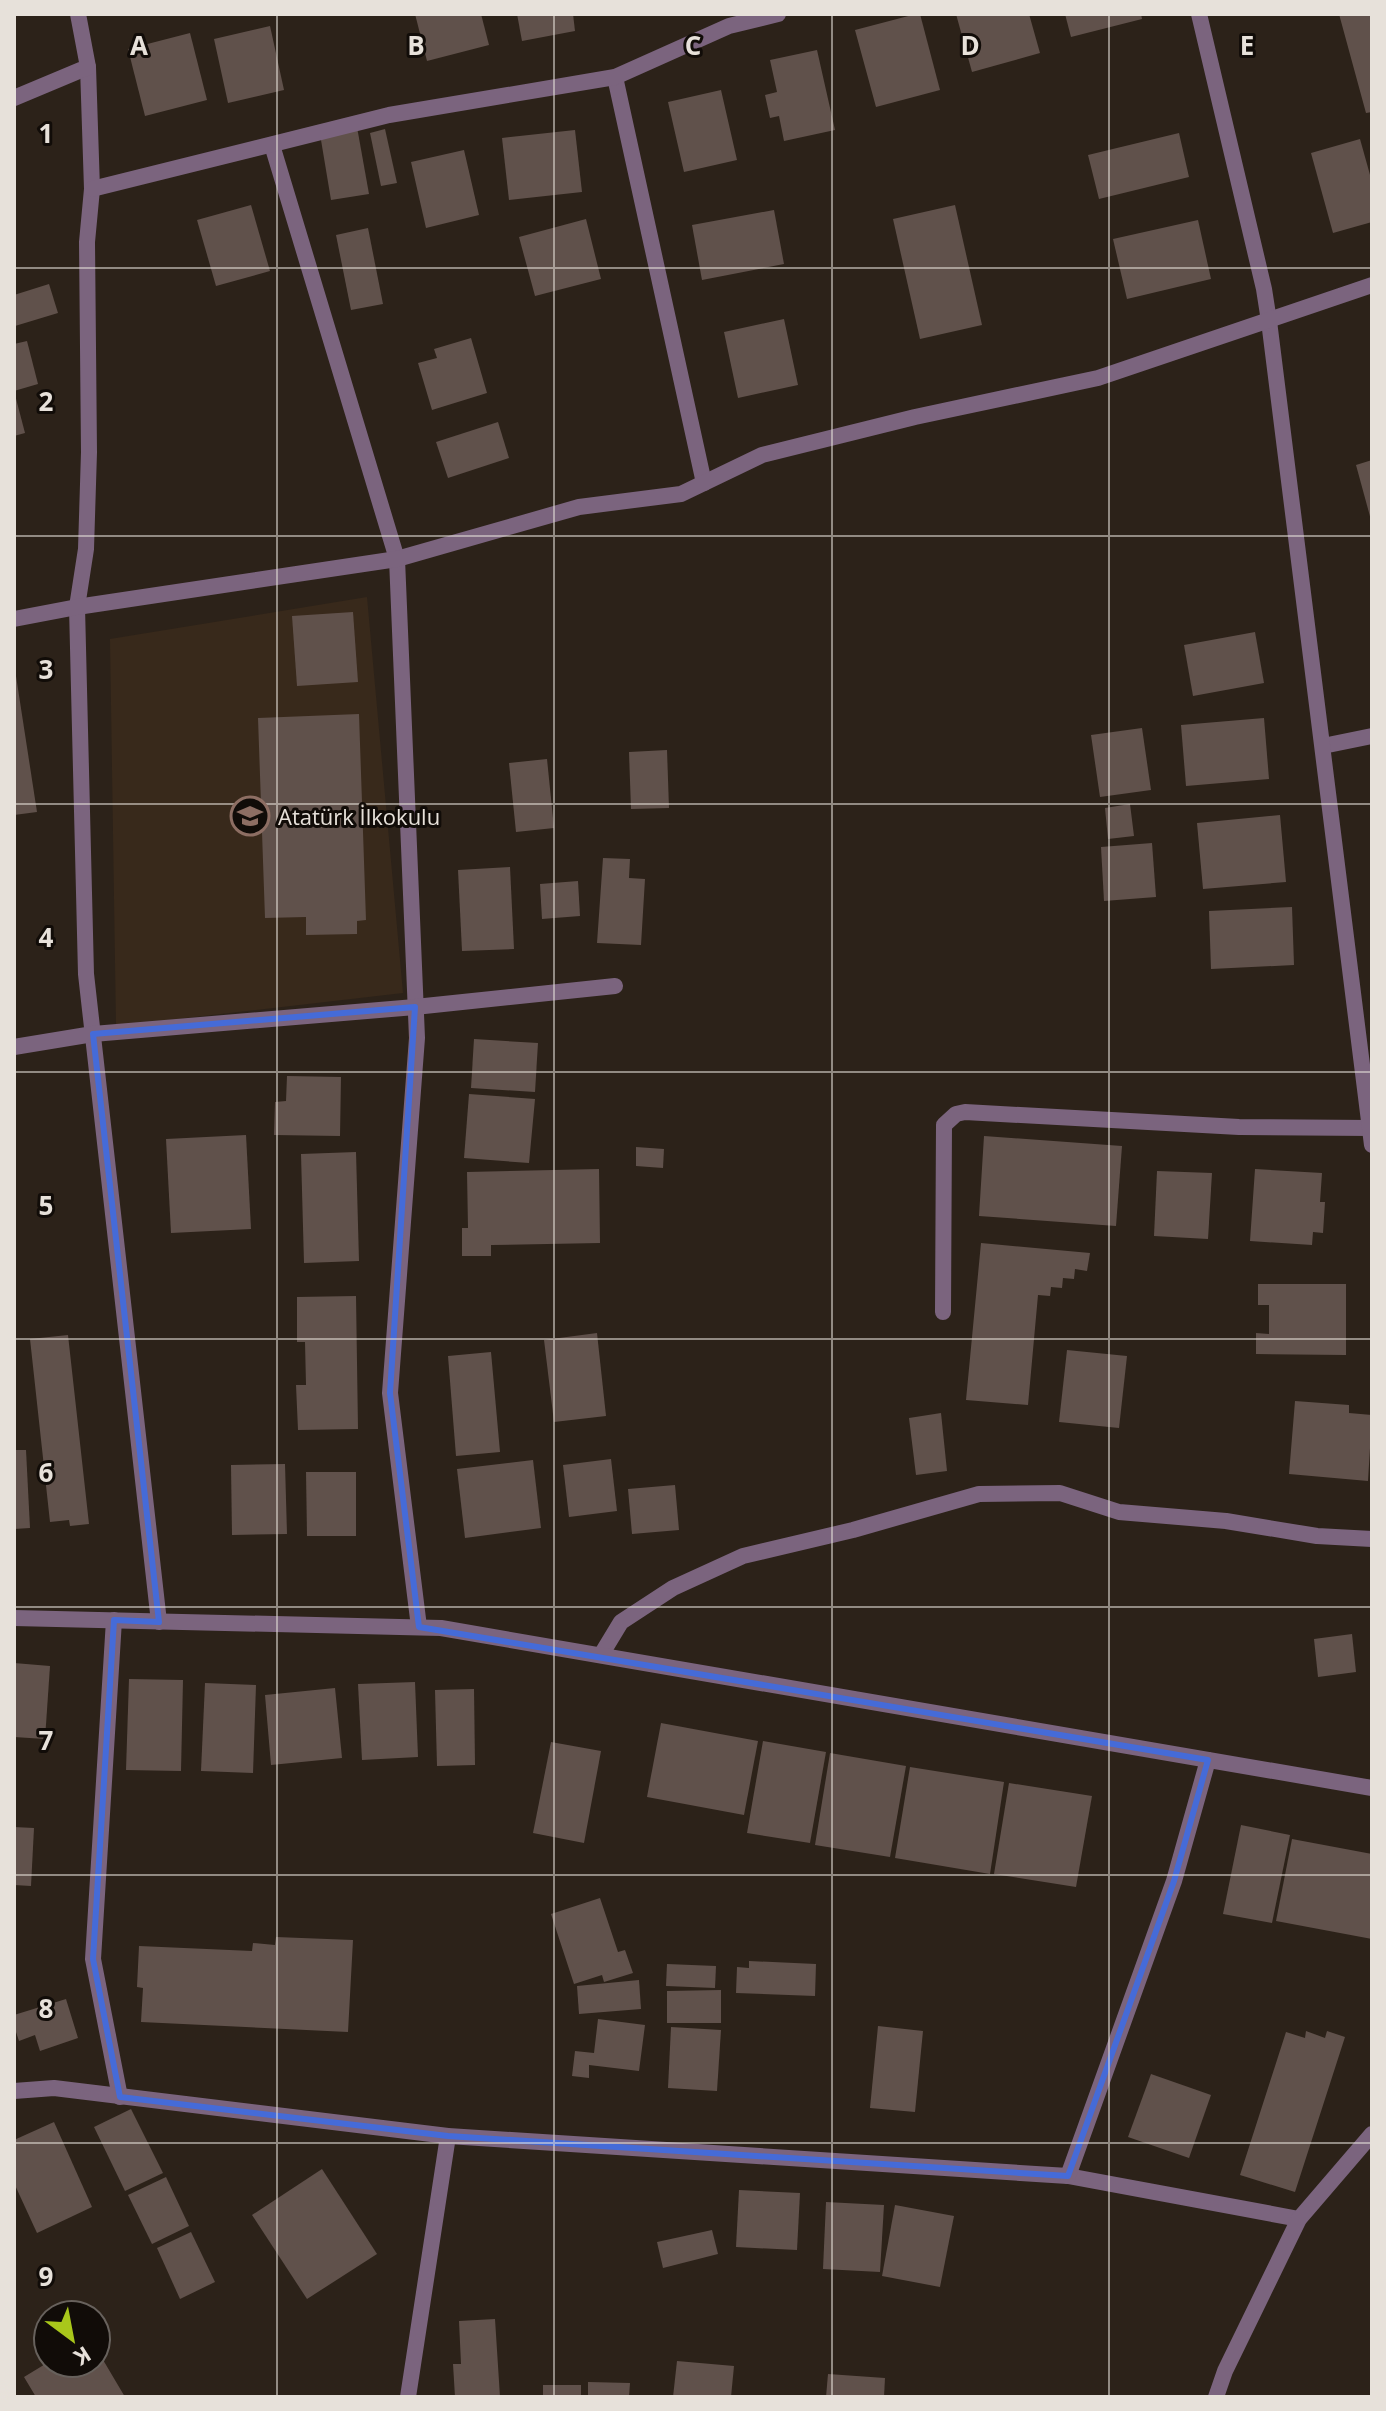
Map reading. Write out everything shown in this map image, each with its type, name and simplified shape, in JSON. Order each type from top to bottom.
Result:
[{"type":"street","points":[[78,14],[88,67],[92,189],[87,242],[89,452],[86,535],[77,607],[86,974],[159,1622]]},
{"type":"street","points":[[92,189],[389,115],[615,77],[729,26],[778,14]]},
{"type":"street","points":[[943,1312],[944,1125],[956,1114],[965,1112],[1372,1134],[1269,321],[1199,14]]},
{"type":"street","points":[[14,98],[88,67]]},
{"type":"street","points":[[615,77],[704,483]]},
{"type":"street","points":[[272,145],[397,559],[417,1038],[390,1393],[419,1627]]},
{"type":"street","points":[[14,619],[397,559],[579,507],[681,494],[762,455],[915,417],[1098,378],[1372,285]]},
{"type":"street","points":[[1323,746],[1372,736]]},
{"type":"street","points":[[14,1047],[93,1034],[415,1007],[615,986]]},
{"type":"street","points":[[601,1655],[621,1622],[673,1588],[743,1556],[853,1530],[979,1494],[1060,1493],[1119,1512],[1226,1521],[1317,1536],[1372,1539]]},
{"type":"street","points":[[14,1618],[441,1628],[1372,1788]]},
{"type":"street","points":[[114,1620],[93,1959],[120,2097]]},
{"type":"street","points":[[1068,2176],[1174,1881],[1208,1760]]},
{"type":"street","points":[[14,2091],[54,2088],[448,2136],[1068,2176],[1299,2219]]},
{"type":"street","points":[[1216,2397],[1225,2371],[1299,2219],[1372,2134]]},
{"type":"street","points":[[408,2397],[448,2136]]},
{"type":"highlighted area","points":[[415,1007],[390,1393],[419,1627],[1208,1760],[1174,1881],[1068,2176],[448,2136],[120,2097],[93,1959],[114,1620],[159,1622],[93,1034]]},
{"type":"shaded area","name":"Atatürk İlkokulu","points":[[367,597],[403,993],[116,1026],[110,639]]},
{"type":"building","points":[[415,14],[481,14],[489,45],[427,61]]},
{"type":"building","points":[[517,14],[573,14],[575,31],[522,41]]},
{"type":"building","points":[[920,14],[940,90],[876,107],[855,30]]},
{"type":"building","points":[[956,14],[1029,14],[1040,53],[972,72]]},
{"type":"building","points":[[1065,14],[1141,14],[1142,19],[1071,37]]},
{"type":"building","points":[[1339,14],[1372,14],[1372,112],[1366,113]]},
{"type":"building","points":[[270,26],[284,90],[228,103],[214,39]]},
{"type":"building","points":[[190,33],[207,100],[145,116],[128,49]]},
{"type":"building","points":[[817,50],[835,130],[784,141],[779,116],[770,118],[765,95],[777,92],[770,60]]},
{"type":"building","points":[[721,90],[737,160],[684,172],[668,102]]},
{"type":"building","points":[[357,127],[369,194],[331,200],[320,134]]},
{"type":"building","points":[[385,129],[397,183],[381,186],[370,133]]},
{"type":"building","points":[[575,130],[582,192],[509,200],[502,138]]},
{"type":"building","points":[[1179,133],[1189,177],[1099,199],[1088,155]]},
{"type":"building","points":[[1360,139],[1372,182],[1372,222],[1333,233],[1311,153]]},
{"type":"building","points":[[464,150],[479,215],[426,228],[411,162]]},
{"type":"building","points":[[251,205],[270,271],[216,286],[197,220]]},
{"type":"building","points":[[955,205],[982,325],[920,339],[893,219]]},
{"type":"building","points":[[774,210],[784,264],[702,280],[692,225]]},
{"type":"building","points":[[586,219],[601,279],[535,296],[519,237]]},
{"type":"building","points":[[1198,220],[1211,279],[1127,299],[1113,239]]},
{"type":"building","points":[[368,228],[383,304],[351,310],[336,235]]},
{"type":"building","points":[[49,284],[58,313],[15,326],[14,295]]},
{"type":"building","points":[[784,319],[798,385],[738,398],[724,332]]},
{"type":"building","points":[[471,338],[487,393],[432,410],[418,363],[437,358],[434,349]]},
{"type":"building","points":[[27,341],[38,384],[14,391],[14,344]]},
{"type":"building","points":[[14,391],[25,433],[14,436]]},
{"type":"building","points":[[498,422],[509,458],[448,478],[436,442]]},
{"type":"building","points":[[1372,460],[1372,520],[1371,520],[1356,465]]},
{"type":"building","points":[[353,612],[358,682],[297,686],[292,616]]},
{"type":"building","points":[[1255,632],[1264,683],[1193,696],[1184,645]]},
{"type":"building","points":[[14,676],[37,812],[14,815]]},
{"type":"building","points":[[359,714],[366,920],[357,921],[357,934],[306,935],[306,917],[265,918],[258,718]]},
{"type":"building","points":[[1264,718],[1269,779],[1186,786],[1181,725]]},
{"type":"building","points":[[1142,728],[1151,790],[1100,797],[1091,735]]},
{"type":"building","points":[[667,750],[669,808],[631,809],[629,752]]},
{"type":"building","points":[[547,759],[554,828],[516,832],[509,763]]},
{"type":"building","points":[[1130,804],[1134,836],[1108,839],[1105,808]]},
{"type":"building","points":[[1280,815],[1286,882],[1203,889],[1197,823]]},
{"type":"building","points":[[1152,843],[1156,897],[1104,901],[1101,847]]},
{"type":"building","points":[[603,858],[630,859],[629,878],[645,879],[641,945],[597,943]]},
{"type":"building","points":[[510,867],[514,949],[462,951],[458,870]]},
{"type":"building","points":[[578,881],[580,916],[542,919],[540,884]]},
{"type":"building","points":[[1292,907],[1294,965],[1211,969],[1209,911]]},
{"type":"building","points":[[474,1039],[538,1043],[535,1092],[471,1088]]},
{"type":"building","points":[[287,1076],[341,1077],[340,1136],[274,1135],[275,1102],[286,1101]]},
{"type":"building","points":[[469,1094],[535,1099],[529,1163],[464,1158]]},
{"type":"building","points":[[246,1135],[251,1229],[171,1233],[166,1139]]},
{"type":"building","points":[[984,1136],[1122,1146],[1116,1226],[979,1216]]},
{"type":"building","points":[[636,1147],[664,1149],[663,1168],[636,1166]]},
{"type":"building","points":[[356,1152],[359,1261],[304,1263],[301,1154]]},
{"type":"building","points":[[599,1169],[600,1243],[491,1245],[491,1256],[462,1256],[462,1228],[468,1228],[467,1172]]},
{"type":"building","points":[[1255,1169],[1322,1173],[1320,1202],[1325,1202],[1323,1233],[1313,1232],[1312,1245],[1250,1241]]},
{"type":"building","points":[[1157,1171],[1212,1173],[1208,1239],[1154,1236]]},
{"type":"building","points":[[981,1243],[1090,1253],[1087,1271],[1075,1269],[1074,1279],[1063,1278],[1062,1288],[1051,1287],[1050,1296],[1038,1295],[1028,1405],[966,1400]]},
{"type":"building","points":[[1258,1284],[1346,1284],[1346,1355],[1256,1354],[1256,1333],[1269,1334],[1269,1305],[1258,1305]]},
{"type":"building","points":[[356,1296],[358,1429],[298,1430],[296,1385],[306,1385],[305,1342],[297,1342],[297,1297]]},
{"type":"building","points":[[597,1333],[606,1416],[554,1422],[544,1340]]},
{"type":"building","points":[[68,1335],[89,1524],[70,1526],[69,1520],[50,1522],[30,1339]]},
{"type":"building","points":[[1067,1350],[1127,1356],[1119,1428],[1059,1422]]},
{"type":"building","points":[[491,1352],[500,1452],[456,1456],[448,1356]]},
{"type":"building","points":[[1295,1401],[1349,1405],[1349,1413],[1372,1415],[1368,1481],[1289,1474]]},
{"type":"building","points":[[941,1413],[947,1471],[916,1475],[909,1418]]},
{"type":"building","points":[[14,1450],[26,1450],[30,1528],[14,1529]]},
{"type":"building","points":[[611,1459],[617,1511],[569,1517],[563,1465]]},
{"type":"building","points":[[533,1460],[541,1528],[465,1538],[457,1469]]},
{"type":"building","points":[[285,1464],[287,1534],[232,1535],[231,1465]]},
{"type":"building","points":[[306,1472],[356,1472],[356,1536],[307,1536]]},
{"type":"building","points":[[675,1485],[679,1530],[632,1534],[628,1489]]},
{"type":"building","points":[[1352,1634],[1356,1672],[1318,1677],[1314,1639]]},
{"type":"building","points":[[14,1663],[50,1666],[45,1739],[14,1737]]},
{"type":"building","points":[[129,1679],[183,1680],[181,1771],[126,1770]]},
{"type":"building","points":[[415,1682],[418,1757],[362,1760],[358,1684]]},
{"type":"building","points":[[205,1683],[256,1685],[253,1773],[201,1771]]},
{"type":"building","points":[[335,1688],[342,1758],[271,1765],[265,1695]]},
{"type":"building","points":[[474,1689],[475,1765],[437,1766],[435,1690]]},
{"type":"building","points":[[661,1723],[758,1741],[744,1815],[647,1797]]},
{"type":"building","points":[[763,1741],[826,1752],[810,1843],[747,1833]]},
{"type":"building","points":[[551,1742],[601,1751],[584,1843],[533,1833]]},
{"type":"building","points":[[830,1753],[906,1766],[890,1857],[815,1845]]},
{"type":"building","points":[[910,1767],[1004,1782],[990,1874],[895,1858]]},
{"type":"building","points":[[1009,1783],[1092,1796],[1076,1887],[994,1874]]},
{"type":"building","points":[[1241,1825],[1290,1835],[1272,1923],[1223,1914]]},
{"type":"building","points":[[14,1827],[34,1828],[31,1886],[14,1885]]},
{"type":"building","points":[[1292,1839],[1372,1854],[1372,1939],[1276,1921]]},
{"type":"building","points":[[600,1898],[618,1952],[625,1950],[633,1973],[604,1982],[602,1975],[574,1984],[551,1914]]},
{"type":"building","points":[[276,1937],[353,1940],[348,2032],[141,2022],[143,1988],[137,1987],[139,1946],[252,1951],[253,1943],[275,1945]]},
{"type":"building","points":[[749,1961],[816,1964],[815,1996],[736,1993],[737,1967],[749,1968]]},
{"type":"building","points":[[667,1964],[716,1966],[715,1988],[666,1986]]},
{"type":"building","points":[[639,1980],[641,2009],[579,2014],[577,1986]]},
{"type":"building","points":[[721,1990],[721,2023],[667,2023],[667,1991]]},
{"type":"building","points":[[66,1999],[78,2038],[40,2051],[35,2035],[19,2041],[14,2015]]},
{"type":"building","points":[[598,2019],[645,2025],[639,2071],[589,2065],[589,2078],[572,2076],[575,2051],[594,2053]]},
{"type":"building","points":[[878,2026],[923,2031],[915,2112],[870,2108]]},
{"type":"building","points":[[671,2027],[721,2030],[717,2091],[668,2088]]},
{"type":"building","points":[[1306,2031],[1325,2038],[1327,2031],[1345,2037],[1295,2192],[1240,2175],[1286,2032],[1305,2038]]},
{"type":"building","points":[[1151,2074],[1211,2095],[1189,2158],[1128,2137]]},
{"type":"building","points":[[131,2109],[163,2173],[125,2191],[94,2127]]},
{"type":"building","points":[[54,2122],[92,2207],[37,2233],[14,2183],[14,2140]]},
{"type":"building","points":[[322,2169],[377,2254],[307,2299],[252,2215]]},
{"type":"building","points":[[166,2177],[189,2226],[152,2244],[128,2195]]},
{"type":"building","points":[[739,2190],[800,2193],[797,2250],[736,2247]]},
{"type":"building","points":[[826,2202],[884,2205],[880,2272],[823,2269]]},
{"type":"building","points":[[895,2205],[954,2216],[940,2287],[882,2276]]},
{"type":"building","points":[[712,2230],[718,2254],[663,2268],[657,2242]]},
{"type":"building","points":[[191,2232],[215,2282],[180,2299],[157,2248]]},
{"type":"building","points":[[495,2319],[500,2397],[455,2397],[453,2364],[461,2364],[459,2321]]},
{"type":"building","points":[[677,2361],[734,2366],[731,2397],[673,2397]]},
{"type":"building","points":[[32,2372],[32,2379],[112,2379],[112,2375],[125,2397],[36,2397],[24,2377]]},
{"type":"building","points":[[828,2374],[885,2378],[884,2397],[826,2397]]},
{"type":"building","points":[[588,2382],[630,2383],[629,2397],[588,2397]]},
{"type":"building","points":[[543,2385],[581,2385],[581,2397],[543,2397]]},
{"type":"place","name":"Atatürk İlkokulu","points":[[250,816]]}]
